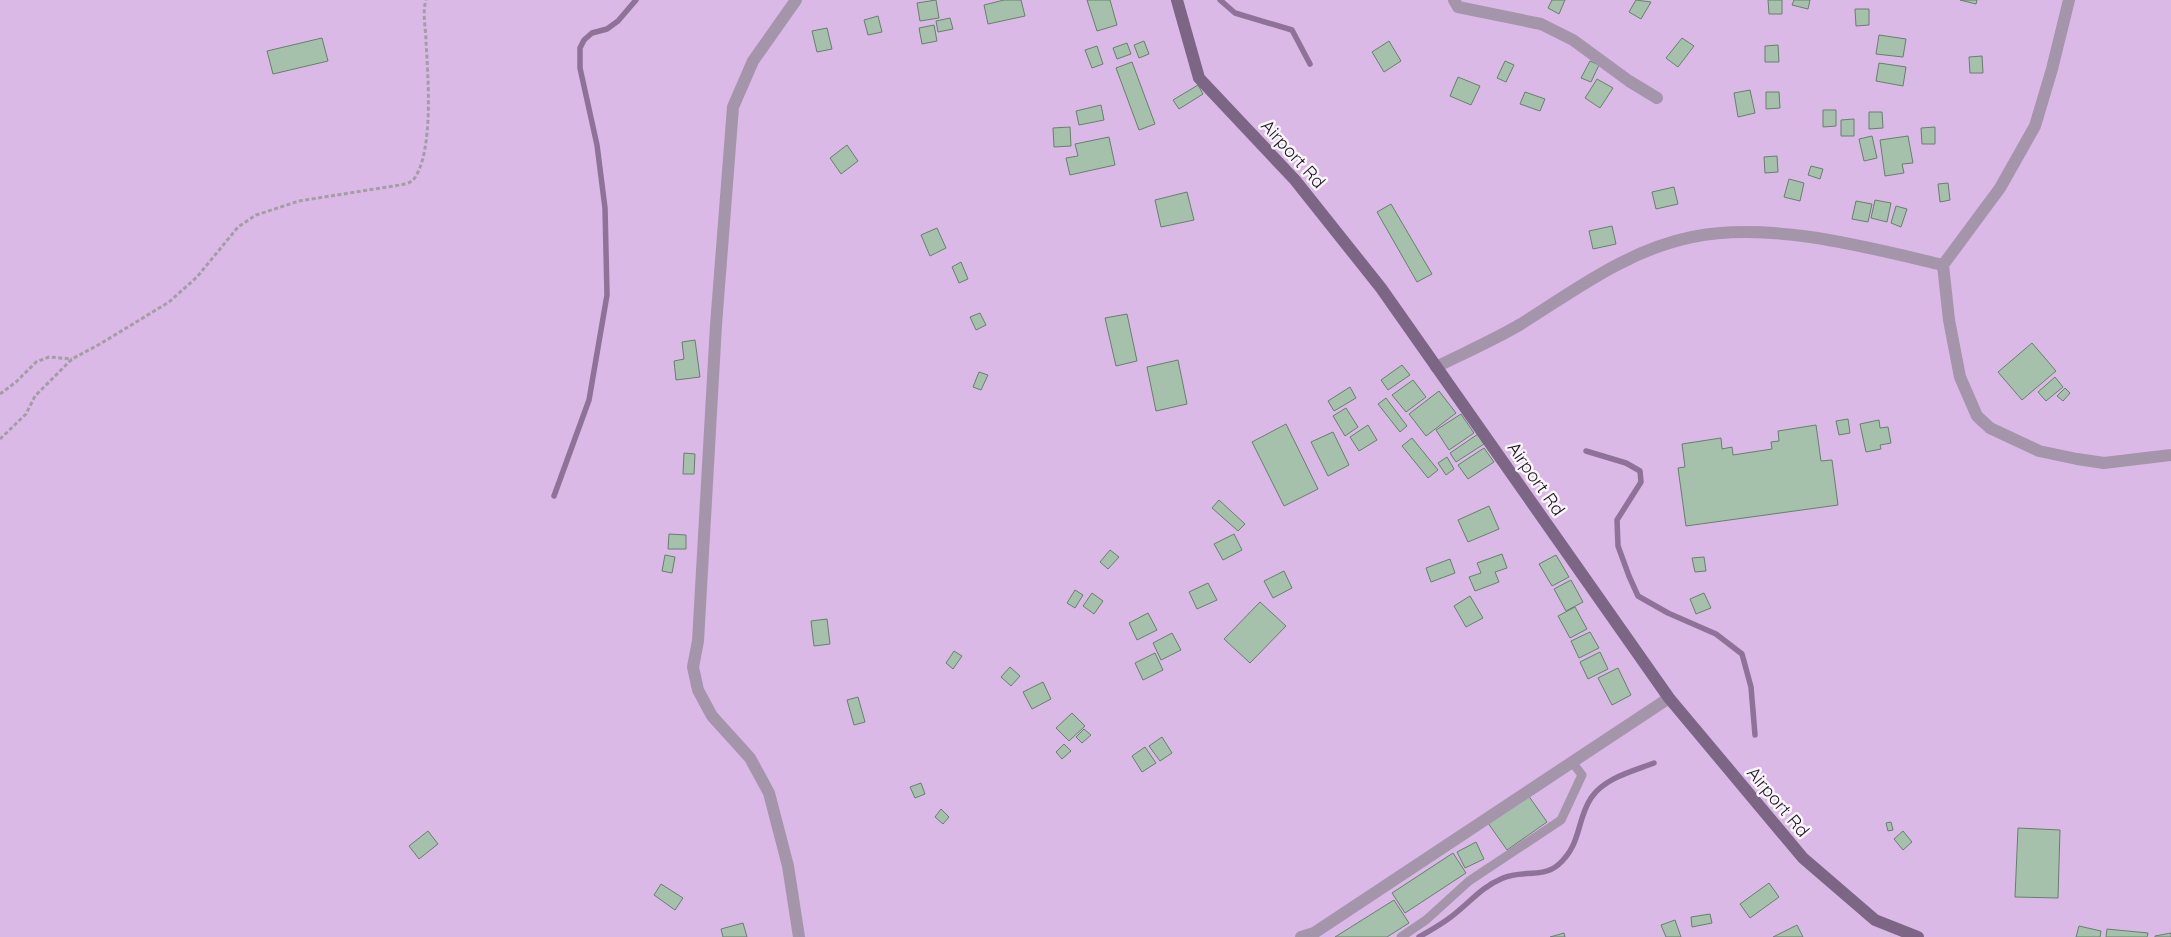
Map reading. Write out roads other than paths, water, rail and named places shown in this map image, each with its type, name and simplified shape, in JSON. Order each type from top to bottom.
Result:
[{"type":"main road","name":"Airport Rd","points":[[1177,0],[1199,78],[1295,180],[1381,288],[1669,698],[1803,858],[1875,920],[1918,937]]},
{"type":"street","points":[[796,0],[753,61],[733,107],[716,326],[698,641],[693,667],[698,690],[712,716],[750,758],[769,793],[788,866],[799,937]]},
{"type":"street","points":[[1454,0],[1458,7],[1541,24],[1573,40],[1629,82],[1657,98]]},
{"type":"street","points":[[2068,0],[2052,69],[2034,126],[2000,188],[1943,265],[1949,320],[1960,377],[1977,416],[1990,428],[2039,451],[2104,462],[2171,455]]},
{"type":"street","points":[[1436,367],[1519,325],[1576,288],[1629,258],[1657,247],[1692,237],[1736,232],[1798,236],[1868,248],[1943,265]]},
{"type":"street","points":[[1301,937],[1314,933],[1669,698]]},
{"type":"lane","points":[[1401,937],[1426,920],[1470,881],[1561,820],[1582,775],[1572,762]]},
{"type":"waterway","points":[[554,496],[589,400],[607,295],[605,208],[597,145],[580,68],[580,48],[584,40],[592,33],[607,29],[618,21],[636,0]]},
{"type":"waterway","points":[[1220,0],[1235,13],[1292,30],[1310,64]]},
{"type":"waterway","points":[[1586,451],[1626,463],[1640,471],[1641,482],[1617,520],[1618,546],[1629,576],[1638,596],[1668,613],[1716,634],[1742,654],[1751,687],[1755,735]]},
{"type":"waterway","points":[[1419,937],[1448,919],[1478,893],[1496,881],[1517,874],[1538,873],[1558,865],[1571,849],[1586,807],[1597,791],[1611,780],[1654,763]]}]
